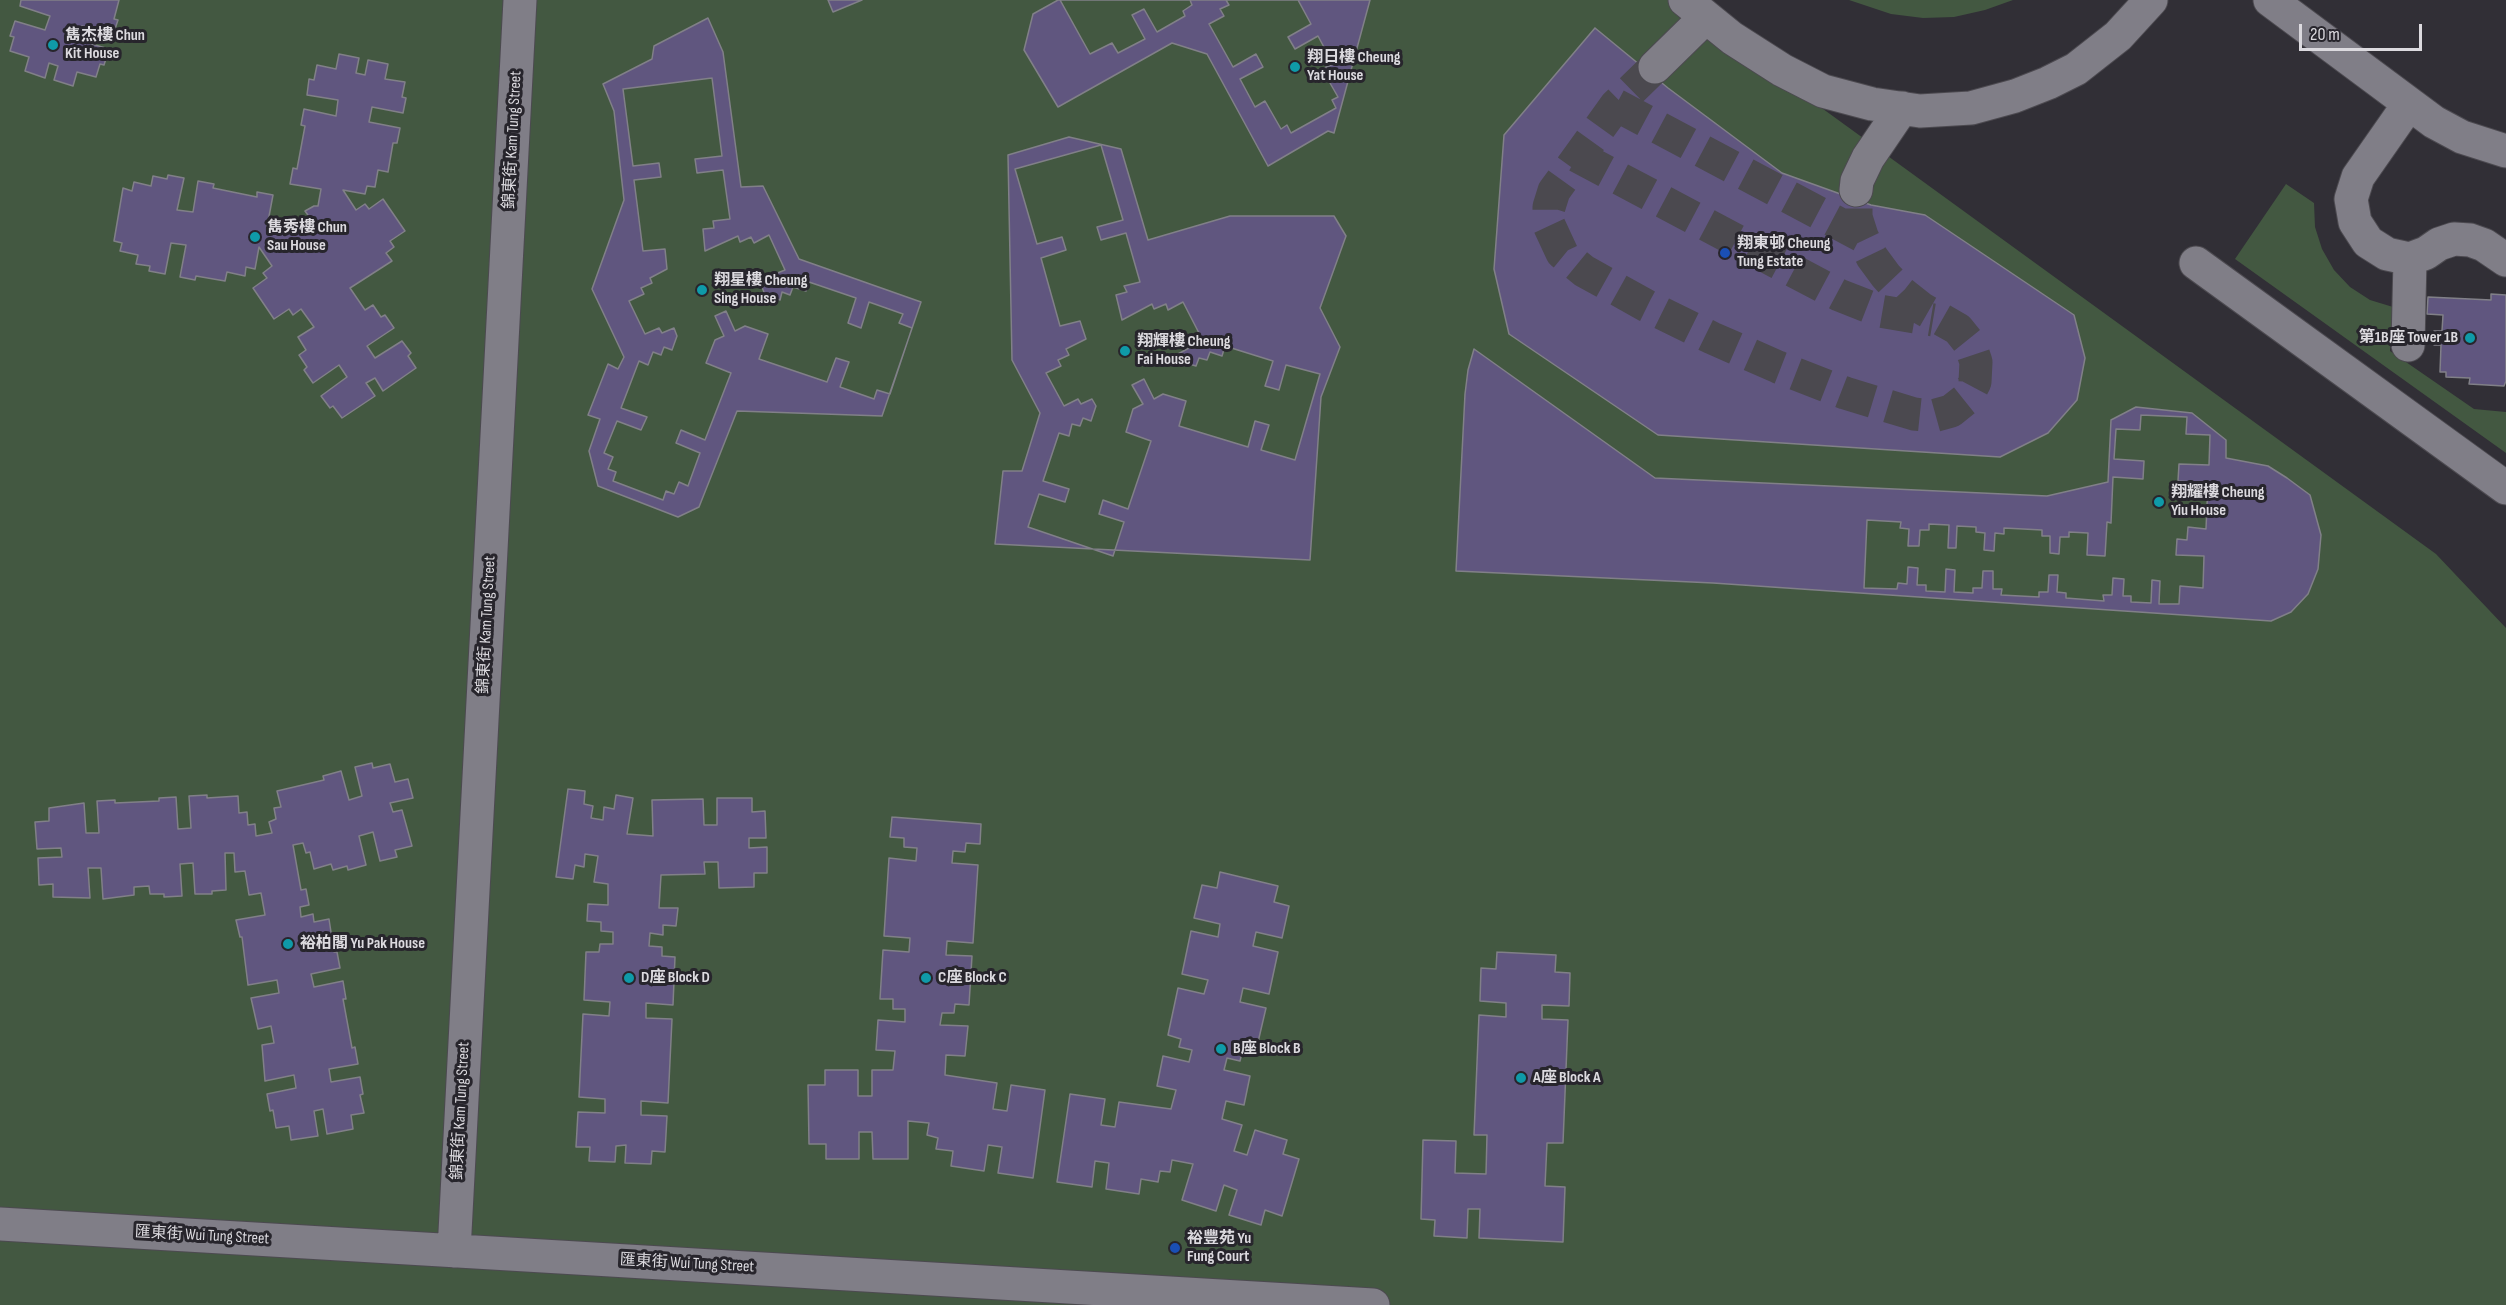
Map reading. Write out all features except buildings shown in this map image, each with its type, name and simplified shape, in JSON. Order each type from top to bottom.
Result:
[{"type":"street","name":"錦東街 Kam Tung Street","points":[[454,1251],[520,0]]},
{"type":"street","points":[[1655,67],[1696,9],[1732,38],[1782,70],[1823,91],[1872,104],[1920,111],[1971,108],[2015,96],[2076,69],[2110,42],[2151,0]]},
{"type":"street","points":[[2270,0],[2434,122],[2463,137],[2506,151]]},
{"type":"street","points":[[2409,104],[2358,177],[2352,199],[2355,222],[2368,242],[2387,254],[2410,259],[2454,239],[2470,240],[2484,245],[2506,260]]},
{"type":"street","points":[[1856,190],[1857,181],[1868,158],[1902,108]]},
{"type":"street","points":[[2408,345],[2410,259]]},
{"type":"street","points":[[2196,263],[2506,488]]},
{"type":"street","name":"匯東街 Wui Tung Street","points":[[0,1224],[1373,1305]]},
{"type":"green space","points":[[0,0],[1673,0],[2436,554],[2506,628],[2506,1305],[0,1305]]},
{"type":"green space","points":[[1849,0],[2013,0],[1985,10],[1954,17],[1923,18],[1891,14]]},
{"type":"green space","points":[[2286,184],[2314,203],[2315,227],[2322,249],[2334,270],[2350,287],[2370,300],[2393,307],[2390,351],[2474,409],[2506,412],[2506,453],[2235,259]]},
{"type":"tunnel","points":[[1655,67],[1616,105],[1554,191],[1549,207],[1549,225],[1562,253],[1584,271],[1647,306],[1778,367],[1845,393],[1914,414],[1933,416],[1951,411],[1966,399],[1975,382],[1976,362],[1970,344],[1958,329],[1921,308],[1886,276],[1872,257],[1862,236],[1856,217],[1856,190]]},
{"type":"tunnel","points":[[1616,105],[1862,236]]},
{"type":"tunnel","points":[[1577,156],[1839,295],[1880,311],[1933,320]]},
{"type":"place","name":"雋杰樓 Chun Kit House","points":[[53,45]]},
{"type":"place","name":"翔日樓 Cheung Yat House","points":[[1295,67]]},
{"type":"place","name":"雋秀樓 Chun Sau House","points":[[255,237]]},
{"type":"place","name":"翔東邨 Cheung Tung Estate","points":[[1725,253]]},
{"type":"place","name":"翔星樓 Cheung Sing House","points":[[702,290]]},
{"type":"place","name":"第1B座 Tower 1B","points":[[2470,338]]},
{"type":"place","name":"翔輝樓 Cheung Fai House","points":[[1125,351]]},
{"type":"place","name":"翔耀樓 Cheung Yiu House","points":[[2159,502]]},
{"type":"place","name":"裕柏閣 Yu Pak House","points":[[288,944]]},
{"type":"place","name":"D座 Block D","points":[[629,978]]},
{"type":"place","name":"C座 Block C","points":[[926,978]]},
{"type":"place","name":"B座 Block B","points":[[1221,1049]]},
{"type":"place","name":"A座 Block A","points":[[1521,1078]]},
{"type":"place","name":"裕豐苑 Yu Fung Court","points":[[1175,1248]]}]
